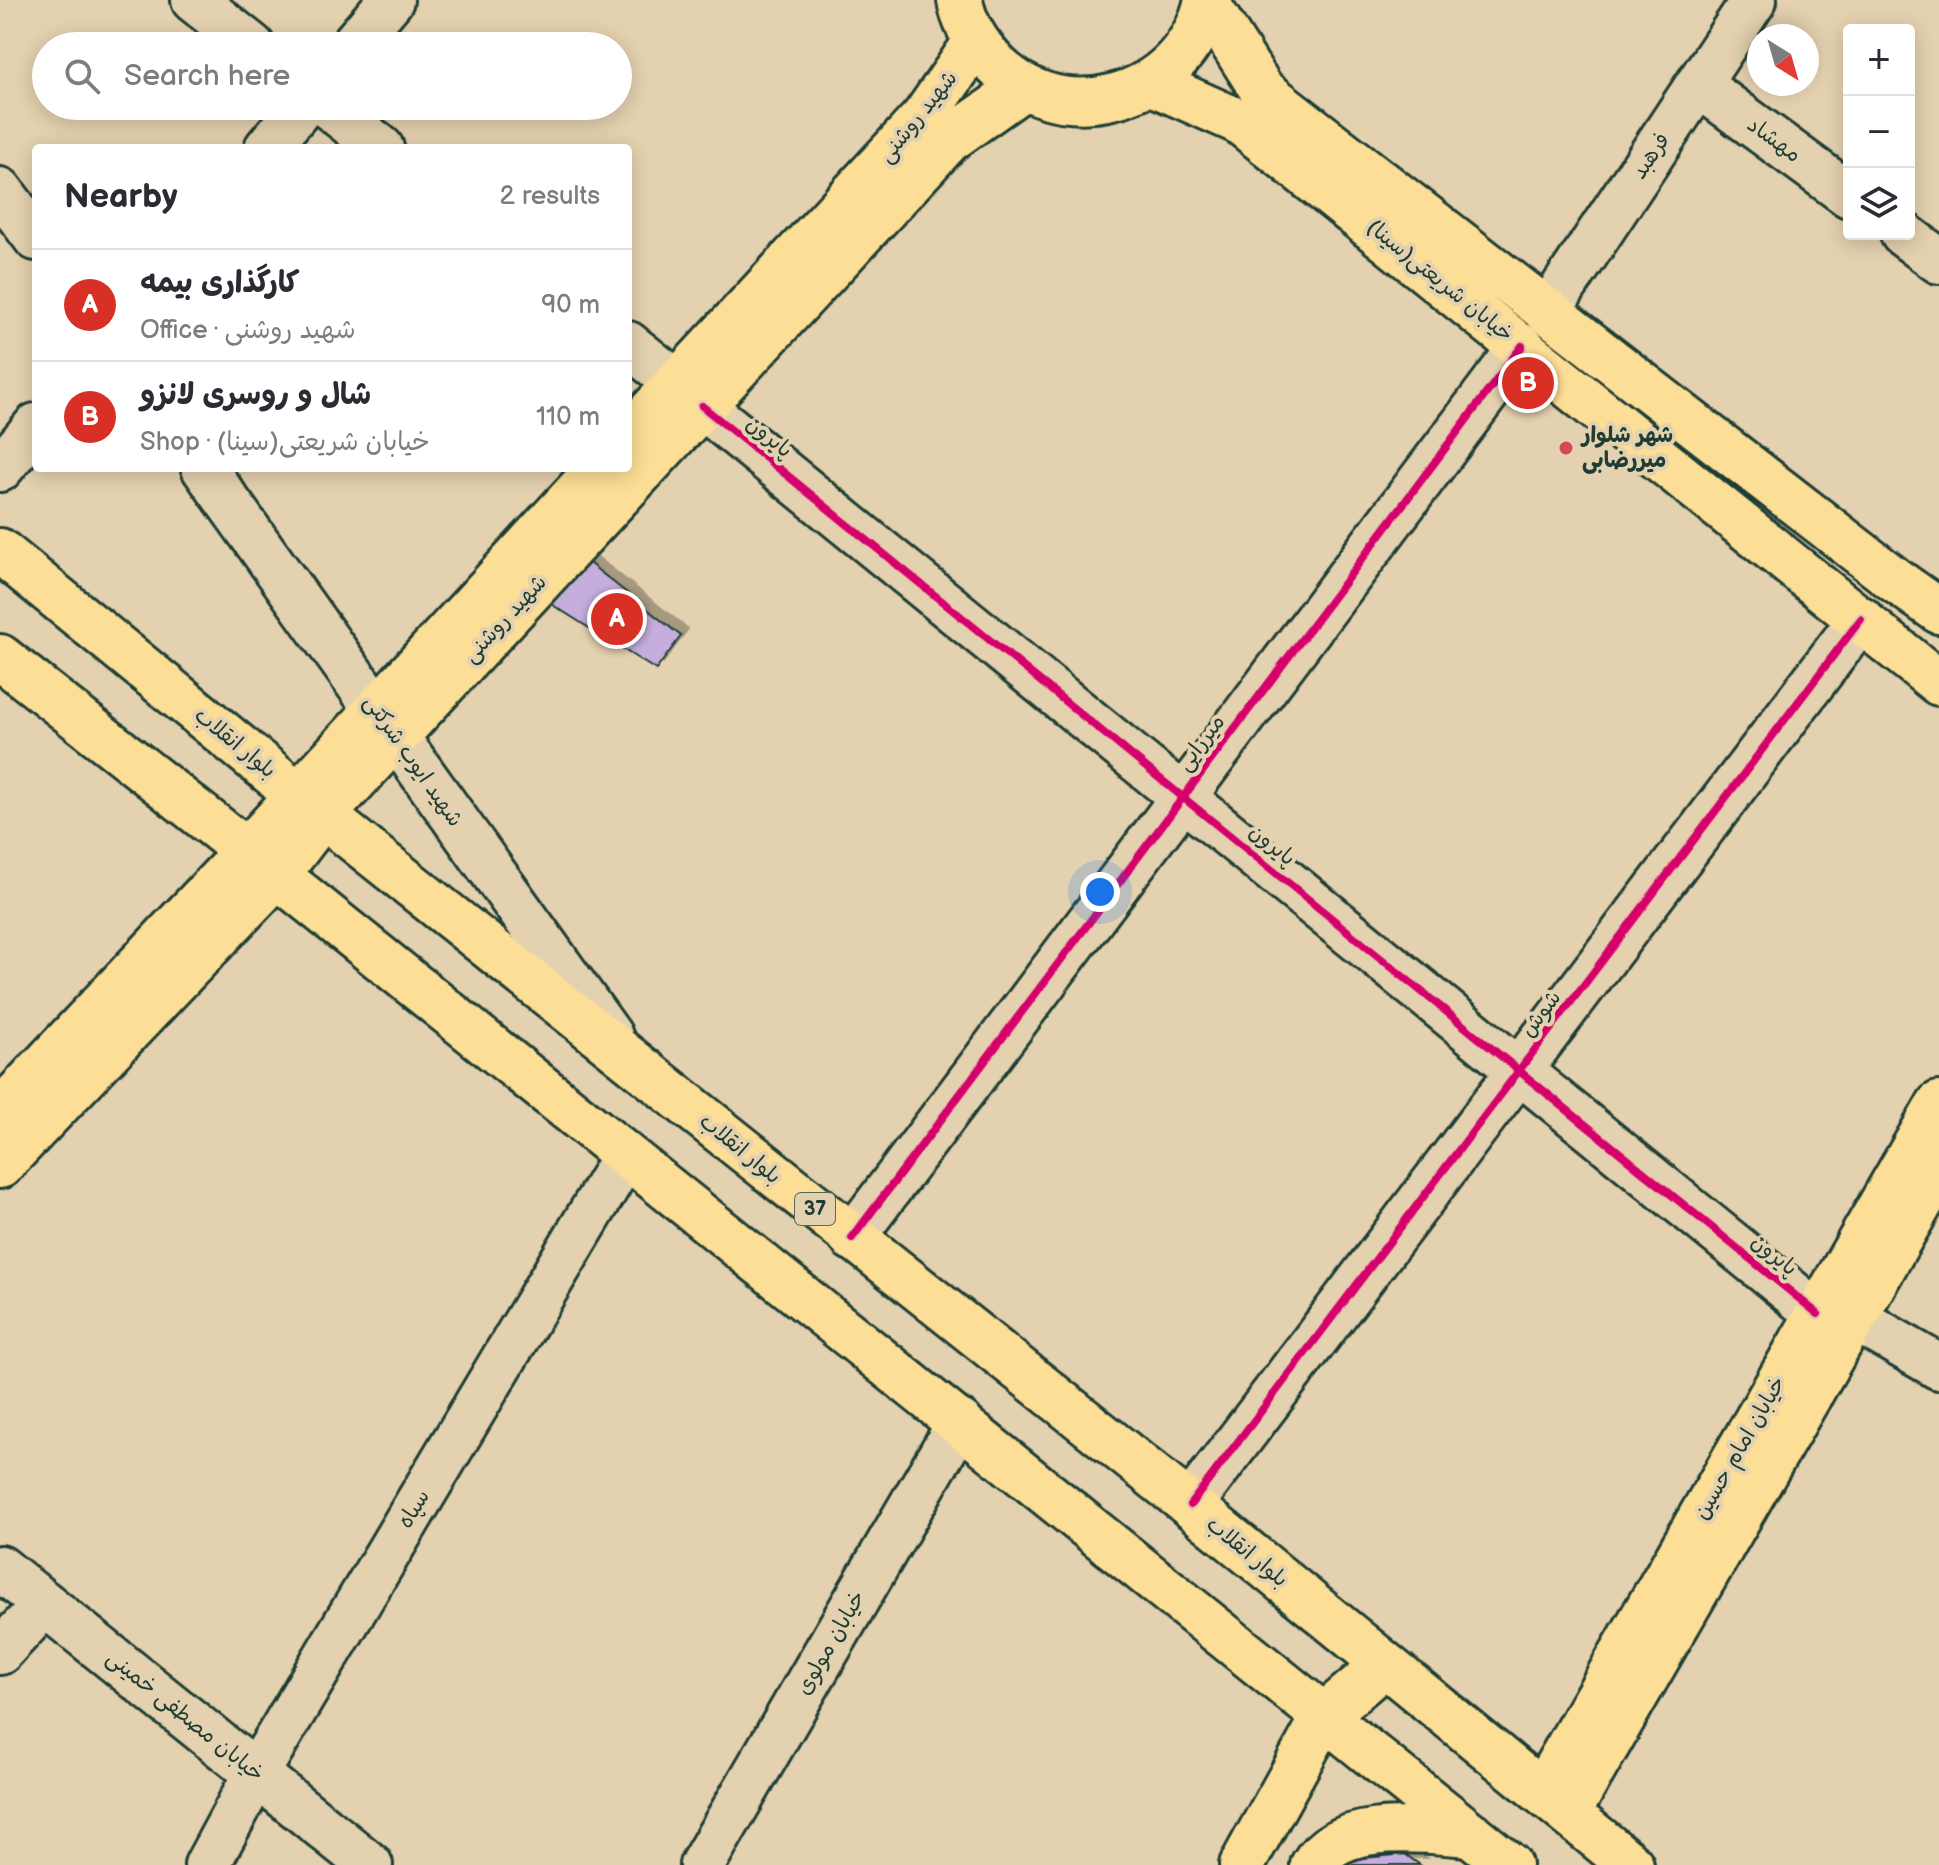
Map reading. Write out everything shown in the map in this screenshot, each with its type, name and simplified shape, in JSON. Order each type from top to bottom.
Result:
[{"type":"main road","points":[[960,0],[962,12],[976,42],[997,68],[1024,87],[1055,98],[1088,101],[1120,96],[1150,82],[1176,61],[1195,34],[1207,2]]},
{"type":"main road","name":"خیابان شریعتی(سینا)","points":[[1207,2],[1262,90],[1939,611]]},
{"type":"main road","name":"شهید روشنی","points":[[632,457],[690,394],[924,117],[976,42]]},
{"type":"main road","name":"خیابان شریعتی(سینا)","points":[[1150,82],[1240,122],[1939,683]]},
{"type":"main road","name":"شهید روشنی","points":[[632,433],[690,394],[949,140],[1024,87]]},
{"type":"main road","name":"شهید روشنی","points":[[386,723],[596,472]]},
{"type":"main road","name":"شهید روشنی","points":[[0,1166],[310,805],[618,472]]},
{"type":"main road","name":"بلوار انقلاب","points":[[0,551],[310,805],[1190,1505],[1631,1865]]},
{"type":"main road","points":[[0,657],[262,863],[1509,1865]]},
{"type":"main road","name":"شهید روشنی","points":[[0,1112],[262,863]]},
{"type":"main road","name":"خیابان امام حسین","points":[[1555,1803],[1836,1316],[1939,1104]]},
{"type":"main road","name":"خیابان امام حسین","points":[[1836,1316],[1939,1171]]},
{"type":"main road","points":[[1242,1865],[1325,1715],[1385,1664]]},
{"type":"main road","points":[[1313,1865],[1318,1857],[1341,1839],[1378,1831],[1471,1834]]},
{"type":"street","points":[[194,0],[234,32]]},
{"type":"street","points":[[364,32],[391,0]]},
{"type":"street","name":"فرهبد","points":[[1548,311],[1754,0]]},
{"type":"street","name":"مهشاد","points":[[1699,85],[1843,191]]},
{"type":"street","points":[[270,144],[290,120]]},
{"type":"street","points":[[346,120],[376,144]]},
{"type":"street","points":[[0,190],[32,233]]},
{"type":"street","points":[[1911,240],[1939,261]]},
{"type":"street","name":"میرزایی","points":[[852,1238],[1522,346]]},
{"type":"street","name":"پایرون","points":[[632,347],[1521,1071],[1836,1316],[1939,1367]]},
{"type":"street","points":[[0,469],[32,431]]},
{"type":"street","name":"شهید ایوب شرکتی","points":[[207,472],[623,1054]]},
{"type":"street","name":"شوش","points":[[1190,1505],[1861,619]]},
{"type":"street","name":"سپاه","points":[[207,1865],[256,1774],[625,1156]]},
{"type":"street","name":"خیابان مولوی","points":[[702,1865],[960,1422]]},
{"type":"street","name":"خیابان مصطفی خمینی","points":[[0,1568],[370,1865]]},
{"type":"street","points":[[0,1652],[45,1604]]},
{"type":"building","points":[[584,559],[681,636],[656,670],[548,602]]},
{"type":"building","points":[[1405,1854],[1420,1865],[1331,1865],[1333,1861]]},
{"type":"cycle path","points":[[852,1238],[1522,346]]},
{"type":"cycle path","points":[[702,406],[1818,1314]]},
{"type":"cycle path","points":[[1190,1505],[1861,619]]},
{"type":"place","name":"شال و روسری لانزو","points":[[1528,383]]},
{"type":"place","name":"شهر شلوار میررضابی","points":[[1566,448]]},
{"type":"place","name":"کارگذاری بیمه","points":[[617,619]]}]
